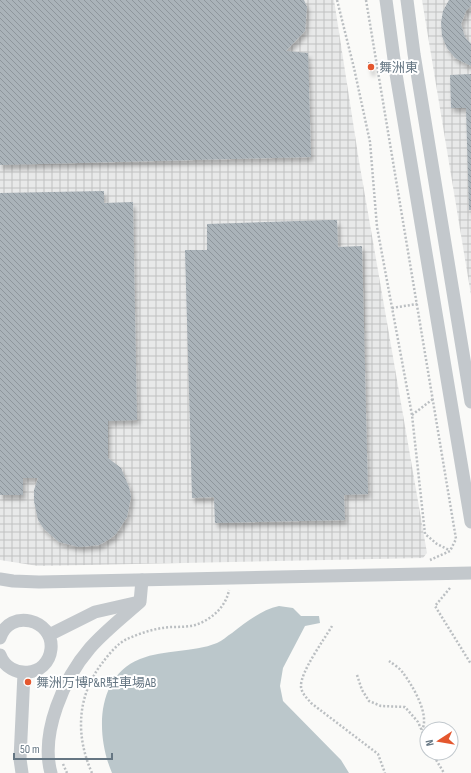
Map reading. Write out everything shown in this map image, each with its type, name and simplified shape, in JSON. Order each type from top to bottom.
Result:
[{"type":"street","points":[[386,0],[396,74],[471,522]]},
{"type":"street","points":[[407,0],[414,54],[471,402]]},
{"type":"street","points":[[0,579],[13,582],[39,582],[471,573]]},
{"type":"street","points":[[51,773],[49,745],[52,720],[66,685],[79,662],[90,648],[140,602],[142,580]]},
{"type":"street","points":[[49,635],[95,612],[140,602]]},
{"type":"street","points":[[0,635],[13,622],[25,620],[37,623],[49,635],[51,650],[49,658],[39,669],[24,673],[15,671],[8,666],[0,655]]},
{"type":"street","points":[[22,773],[20,759],[24,673]]},
{"type":"path","points":[[337,0],[370,142],[378,228],[412,415],[425,534],[450,551],[456,539],[366,0]]},
{"type":"path","points":[[392,308],[417,304]]},
{"type":"path","points":[[412,415],[433,399]]},
{"type":"path","points":[[450,588],[435,606],[471,664]]},
{"type":"path","points":[[92,773],[82,747],[80,732],[81,710],[87,689],[96,671],[109,655],[125,640],[164,627],[195,625],[212,616],[224,605],[229,590]]},
{"type":"path","points":[[332,626],[305,673],[301,688],[304,696],[311,703],[378,754],[386,773]]},
{"type":"path","points":[[389,661],[403,672],[425,713],[426,721]]},
{"type":"path","points":[[357,675],[362,690],[369,701],[381,706],[405,707],[419,724]]},
{"type":"path","points":[[437,761],[444,773]]},
{"type":"shaded area","points":[[0,0],[334,0],[359,161],[427,553],[423,558],[38,566],[0,560]]},
{"type":"shaded area","points":[[422,0],[471,0],[471,295],[461,235]]},
{"type":"shaded area","points":[[279,606],[293,608],[301,616],[319,616],[320,623],[305,626],[283,668],[280,686],[283,701],[341,760],[349,773],[112,773],[103,742],[103,709],[107,693],[114,679],[125,668],[140,659],[149,656],[198,648],[217,643],[254,617],[266,610]]},
{"type":"building","points":[[0,0],[304,0],[307,7],[305,31],[286,51],[308,53],[311,157],[0,165]]},
{"type":"building","points":[[449,0],[471,0],[471,6],[466,11],[461,24],[465,37],[471,44],[471,66],[455,58],[447,48],[442,36],[441,23],[443,11]]},
{"type":"building","name":"舞洲東","points":[[368,62],[371,62],[373,71],[370,72]]},
{"type":"building","points":[[471,74],[471,210],[469,210],[466,108],[451,108],[450,75]]},
{"type":"building","points":[[104,191],[104,203],[133,202],[137,420],[108,421],[108,458],[121,468],[129,487],[131,497],[127,517],[116,534],[108,540],[99,545],[79,547],[59,542],[44,529],[38,520],[34,501],[34,490],[38,478],[23,478],[23,495],[0,495],[0,193]]},
{"type":"building","points":[[337,220],[338,247],[362,246],[368,494],[344,495],[345,520],[215,523],[214,497],[192,498],[185,250],[207,250],[207,224]]},
{"type":"place","name":"舞洲東","points":[[371,67]]},
{"type":"place","name":"舞洲万博P&R駐車場AB","points":[[28,682]]}]
